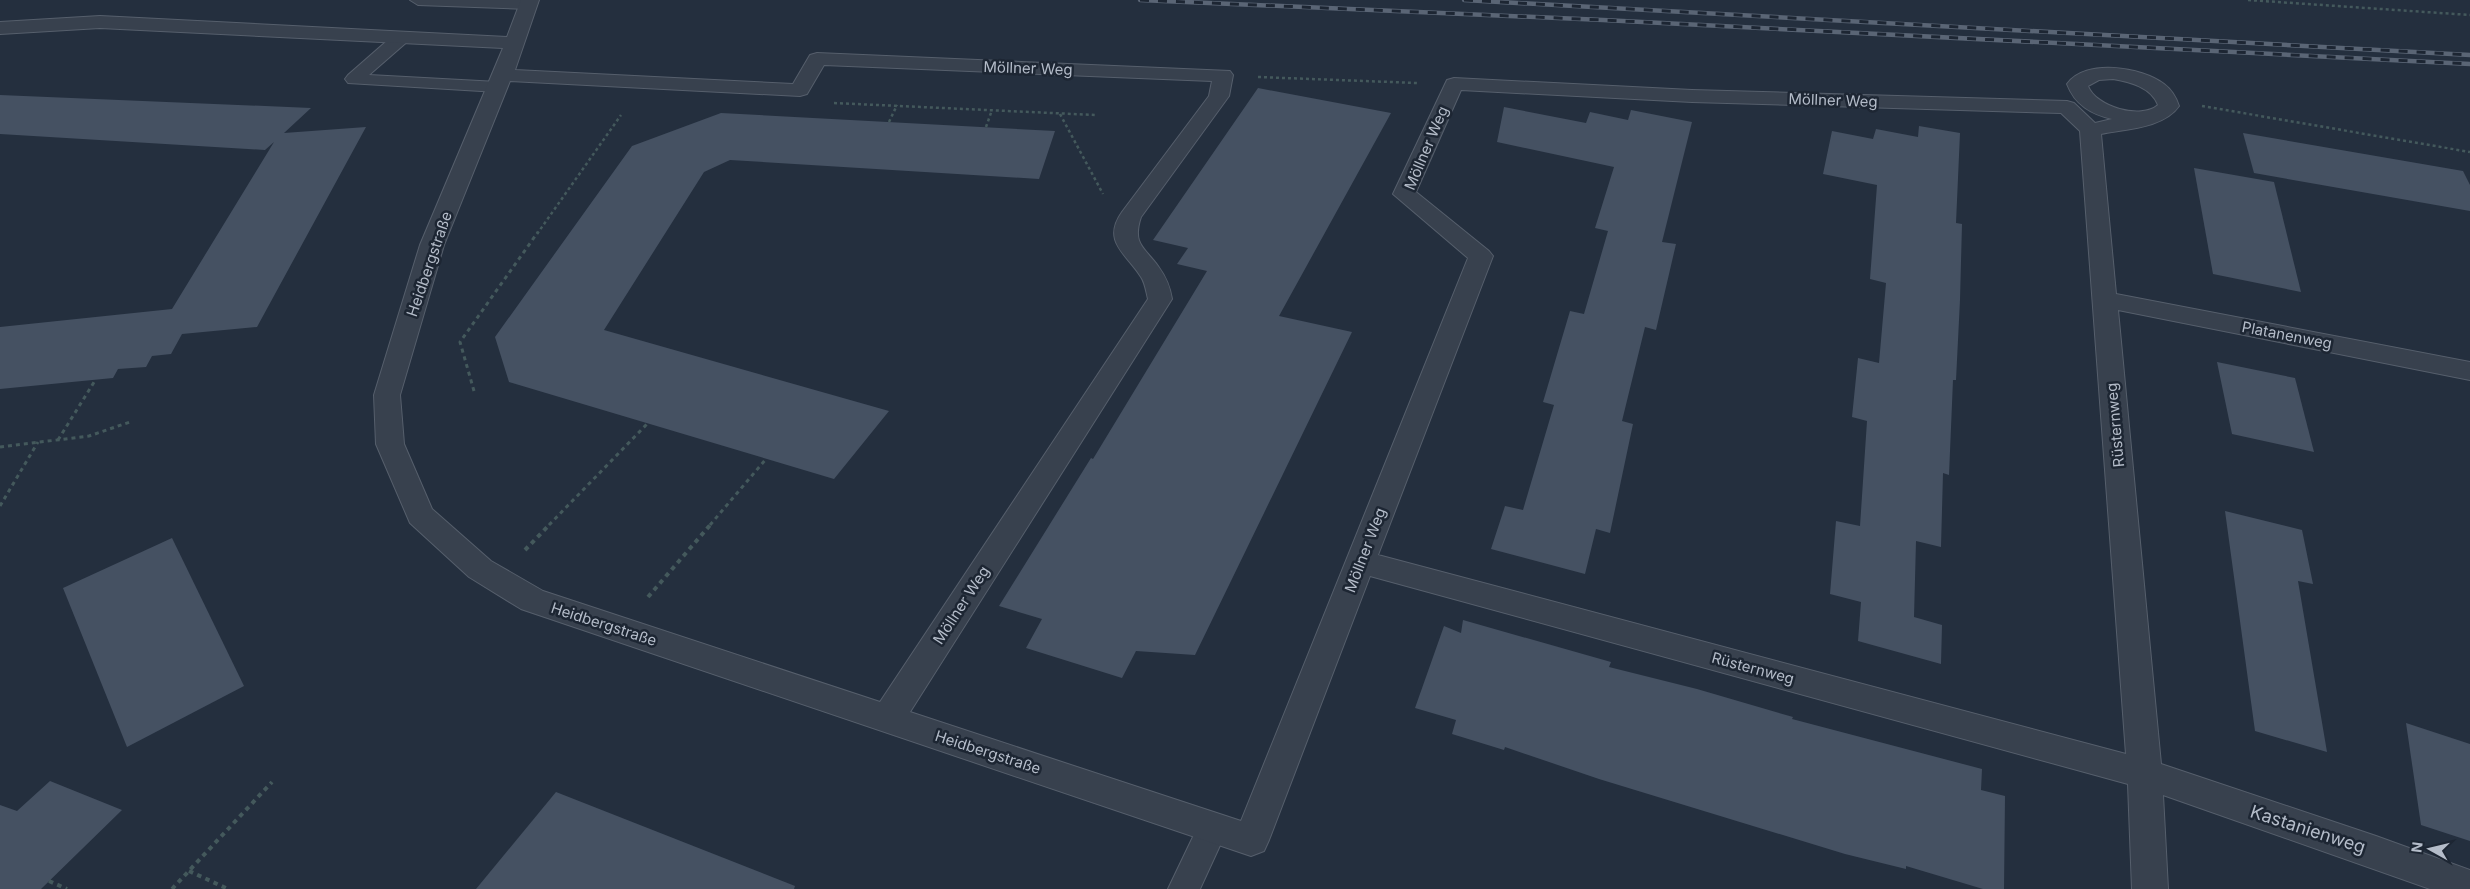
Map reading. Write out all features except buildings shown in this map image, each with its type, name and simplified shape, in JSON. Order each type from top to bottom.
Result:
[{"type":"street","name":"Heidbergstraße","points":[[529,2],[501,81],[432,245],[387,395],[390,444],[420,515],[480,569],[532,600],[1251,840]]},
{"type":"street","points":[[0,28],[100,22],[514,43]]},
{"type":"street","points":[[0,36],[44,26]]},
{"type":"street","name":"Möllner Weg","points":[[501,81],[800,90],[817,59],[1222,75]]},
{"type":"street","points":[[2090,130],[2164,112],[2169,106],[2168,100],[2157,88],[2146,82],[2111,73],[2090,74],[2081,78],[2078,84],[2079,91],[2089,101],[2105,110],[2122,115],[2142,117]]},
{"type":"street","points":[[1125,234],[1130,217],[1219,96],[1222,75]]},
{"type":"street","name":"Möllner Weg","points":[[1251,840],[1481,256],[1404,194],[1454,84],[1692,96],[2067,107],[2090,130]]},
{"type":"street","name":"Rüsternweg","points":[[2079,91],[2090,130],[2145,774],[2150,889]]},
{"type":"street","name":"Möllner Weg","points":[[887,719],[1160,299],[1159,284],[1150,270],[1130,248],[1125,234]]},
{"type":"street","name":"Platanenweg","points":[[2104,299],[2470,371]]},
{"type":"street","name":"Rüsternweg","points":[[1361,562],[2145,774]]},
{"type":"street","name":"Kastanienweg","points":[[2145,774],[2376,852],[2470,887]]},
{"type":"lane","points":[[418,0],[529,2]]},
{"type":"lane","points":[[402,37],[354,79],[501,81]]},
{"type":"lane","points":[[1184,889],[1213,828]]},
{"type":"path","points":[[2248,0],[2470,15]]},
{"type":"path","points":[[1222,75],[1454,84]]},
{"type":"path","points":[[2168,100],[2470,152]]},
{"type":"path","points":[[829,102],[1095,115]]},
{"type":"path","points":[[889,122],[897,106]]},
{"type":"path","points":[[986,127],[992,110]]},
{"type":"path","points":[[474,391],[460,342],[617,119],[625,112]]},
{"type":"path","points":[[1059,113],[1125,234]]},
{"type":"path","points":[[58,440],[96,379]]},
{"type":"path","points":[[0,447],[89,436],[130,422]]},
{"type":"path","points":[[497,579],[648,423]]},
{"type":"path","points":[[0,506],[38,442]]},
{"type":"path","points":[[621,629],[766,459]]},
{"type":"path","points":[[172,889],[272,782]]},
{"type":"path","points":[[189,871],[228,889]]},
{"type":"path","points":[[49,881],[67,889]]},
{"type":"railway","points":[[1140,0],[1603,20],[2470,64]]},
{"type":"railway","points":[[1464,0],[2470,55]]}]
